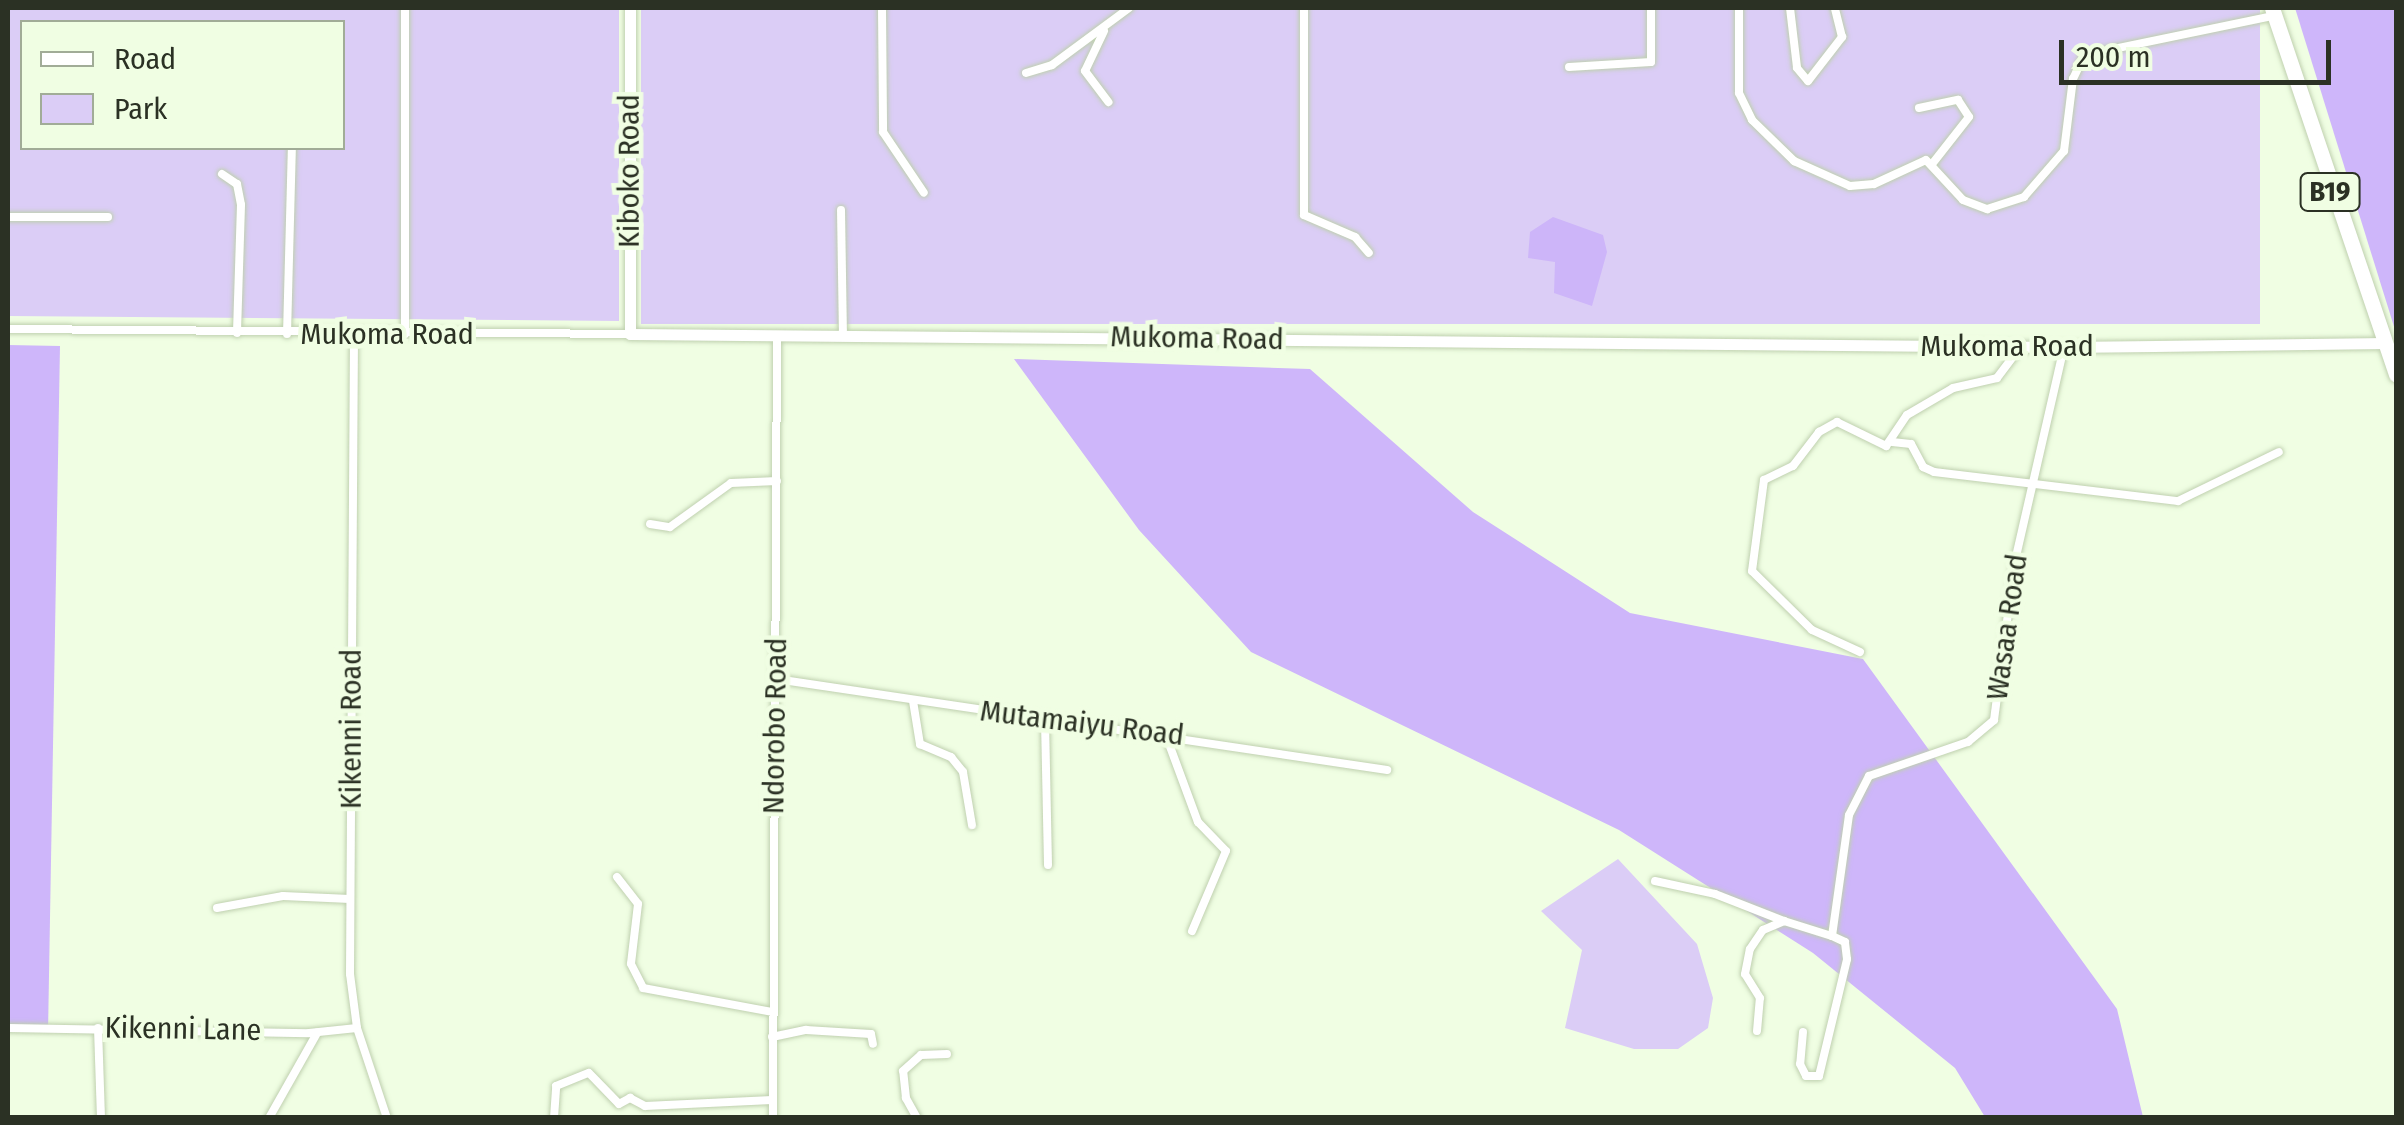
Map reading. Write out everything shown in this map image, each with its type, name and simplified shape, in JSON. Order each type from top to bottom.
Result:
[{"type":"highway","name":"B19","points":[[2272,12],[2396,374]]},
{"type":"street","points":[[405,8],[405,334]]},
{"type":"street","name":"Kiboko Road","points":[[630,8],[630,334]]},
{"type":"street","points":[[882,8],[883,132],[924,194]]},
{"type":"street","points":[[1026,73],[1052,65],[1129,8]]},
{"type":"street","points":[[1304,8],[1304,215],[1355,237],[1369,253]]},
{"type":"street","points":[[1569,68],[1651,62],[1651,8]]},
{"type":"street","points":[[1738,8],[1739,93],[1752,120],[1794,160],[1850,186],[1874,184],[1920,161],[1932,164],[1975,207],[2008,205],[2050,173],[2064,151],[2072,79],[2084,55],[2272,12]]},
{"type":"street","points":[[1790,8],[1797,68],[1808,81],[1842,36],[1835,8]]},
{"type":"street","points":[[1106,27],[1085,71],[1108,102]]},
{"type":"street","points":[[1919,108],[1958,100],[1969,117],[1932,164]]},
{"type":"street","points":[[287,334],[292,150]]},
{"type":"street","points":[[222,174],[237,184],[241,205],[238,333]]},
{"type":"street","points":[[841,210],[843,335]]},
{"type":"street","points":[[8,217],[108,216]]},
{"type":"street","name":"Mukoma Road","points":[[8,329],[354,335],[843,335],[2020,346],[2386,343]]},
{"type":"street","name":"Kikenni Road","points":[[354,335],[350,899],[357,1028],[387,1118]]},
{"type":"street","name":"Ndorobo Road","points":[[772,1118],[777,335]]},
{"type":"street","points":[[1892,442],[1907,415],[1953,388],[2004,373],[2020,346]]},
{"type":"street","name":"Wasaa Road","points":[[1832,936],[1841,851],[1858,791],[1869,776],[1968,742],[1994,720],[2030,484],[2064,346]]},
{"type":"street","points":[[1860,652],[1812,630],[1752,570],[1758,510],[1768,475],[1793,466],[1826,426],[1846,424],[1878,446],[1892,442],[1911,444],[1924,468],[1934,472],[2178,501],[2279,452]]},
{"type":"street","points":[[650,524],[670,527],[731,482],[777,481]]},
{"type":"street","name":"Mutamaiyu Road","points":[[776,679],[1045,720],[1165,732],[1387,770]]},
{"type":"street","points":[[912,701],[920,744],[951,757],[963,772],[972,825]]},
{"type":"street","points":[[1045,720],[1048,865]]},
{"type":"street","points":[[1165,732],[1198,822],[1226,851],[1192,931]]},
{"type":"street","points":[[617,877],[638,904],[631,964],[643,988],[772,1012]]},
{"type":"street","points":[[1655,881],[1715,894],[1845,942],[1847,959],[1818,1076],[1806,1076],[1800,1064],[1803,1032]]},
{"type":"street","points":[[218,908],[284,896],[350,899]]},
{"type":"street","points":[[1757,1031],[1760,998],[1746,981],[1746,961],[1762,930],[1784,921]]},
{"type":"street","name":"Kikenni Lane","points":[[8,1028],[317,1033],[357,1028]]},
{"type":"street","points":[[98,1028],[101,1118]]},
{"type":"street","points":[[772,1037],[803,1030],[871,1034],[873,1044]]},
{"type":"street","points":[[268,1118],[317,1033]]},
{"type":"street","points":[[917,1118],[906,1098],[903,1071],[921,1055],[947,1054]]},
{"type":"street","points":[[554,1118],[556,1086],[589,1073],[619,1104],[629,1098],[644,1106],[772,1100]]},
{"type":"green space","points":[[8,8],[619,8],[619,321],[8,316]]},
{"type":"green space","points":[[641,8],[2260,8],[2260,324],[641,324]]},
{"type":"green space","points":[[1618,859],[1697,944],[1713,998],[1708,1028],[1678,1049],[1634,1049],[1565,1028],[1582,950],[1541,911]]},
{"type":"shaded area","points":[[2295,8],[2396,8],[2396,333]]},
{"type":"shaded area","points":[[1553,217],[1603,235],[1607,252],[1592,306],[1554,293],[1555,262],[1528,258],[1530,232]]},
{"type":"shaded area","points":[[8,345],[60,346],[48,1027],[8,1026]]},
{"type":"shaded area","points":[[1014,359],[1310,369],[1473,512],[1630,613],[1863,659],[2117,1009],[2143,1117],[1985,1117],[1955,1068],[1813,953],[1619,830],[1251,652],[1139,530]]}]
